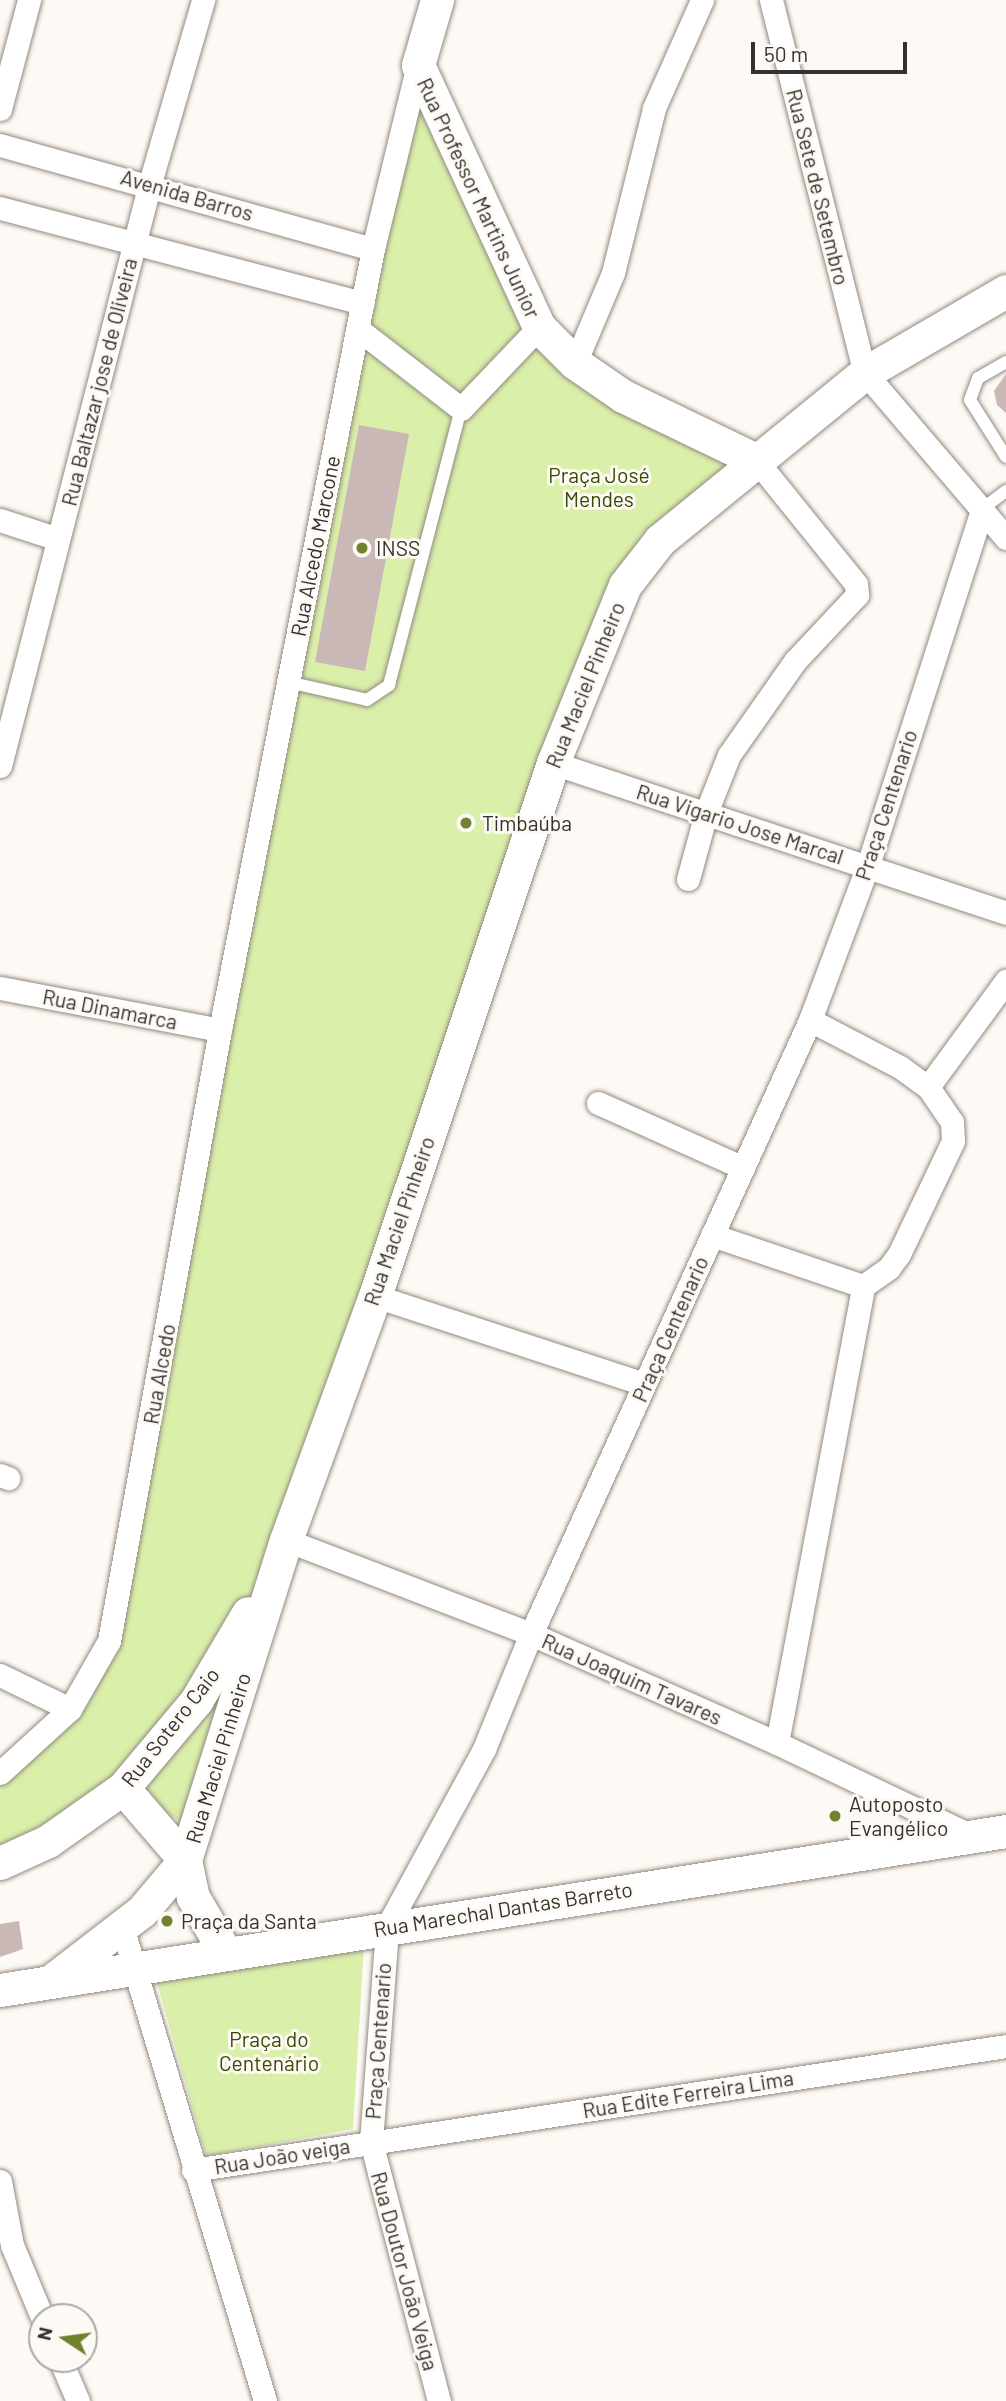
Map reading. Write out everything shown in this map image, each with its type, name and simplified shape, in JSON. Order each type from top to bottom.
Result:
[{"type":"street","points":[[0,109],[29,0]]},
{"type":"street","name":"Rua Baltazar jose de Oliveira","points":[[0,766],[134,243],[203,0]]},
{"type":"street","points":[[418,65],[437,0]]},
{"type":"street","points":[[575,363],[613,273],[654,108],[702,0]]},
{"type":"street","name":"Rua Sete de Setembro","points":[[771,0],[865,373]]},
{"type":"street","name":"Rua Alcedo Marcone","points":[[220,1030],[373,249],[418,65]]},
{"type":"street","name":"Rua Professor Martins Junior","points":[[418,65],[539,327],[575,363],[623,396],[756,460]]},
{"type":"street","name":"Avenida Barros","points":[[0,145],[150,183],[373,249]]},
{"type":"street","points":[[0,208],[363,303]]},
{"type":"street","name":"Rua Maciel Pinheiro","points":[[51,1981],[122,1927],[185,1860],[286,1539],[375,1296],[552,762],[625,585],[660,540],[865,373],[1006,291]]},
{"type":"street","points":[[358,329],[461,408],[539,327]]},
{"type":"street","points":[[865,373],[1006,538]]},
{"type":"street","points":[[688,879],[706,813],[729,755],[755,712],[795,661],[857,595],[856,584],[756,460]]},
{"type":"street","name":"Praça Centenario","points":[[371,2142],[387,1927],[459,1801],[531,1634],[810,1020],[868,865],[982,509]]},
{"type":"street","points":[[0,520],[58,539]]},
{"type":"street","name":"Rua Vigario Jose Marcal","points":[[552,762],[1006,913]]},
{"type":"street","points":[[928,1087],[1006,981]]},
{"type":"street","name":"Rua Dinamarca","points":[[0,988],[220,1030]]},
{"type":"street","points":[[777,1743],[863,1286],[889,1268],[899,1254],[953,1141],[948,1114],[928,1087],[900,1067],[810,1020]]},
{"type":"street","name":"Rua Alcedo","points":[[0,1773],[70,1709],[109,1641],[220,1030]]},
{"type":"street","points":[[598,1103],[743,1168]]},
{"type":"street","points":[[712,1235],[863,1286]]},
{"type":"street","points":[[375,1296],[645,1384]]},
{"type":"street","name":"Rua Joaquim Tavares","points":[[286,1539],[531,1634],[777,1743],[970,1835]]},
{"type":"street","name":"Rua Sotero Caio","points":[[0,1863],[48,1841],[123,1788],[202,1691],[286,1539]]},
{"type":"street","points":[[0,1675],[70,1709]]},
{"type":"street","points":[[123,1788],[185,1860],[193,1897],[225,1952]]},
{"type":"street","name":"Rua Marechal Dantas Barreto","points":[[0,1990],[225,1952],[1006,1831]]},
{"type":"street","points":[[122,1927],[193,2170],[265,2401]]},
{"type":"street","name":"Rua Edite Ferreira Lima","points":[[371,2142],[1006,2046]]},
{"type":"street","name":"Rua João veiga","points":[[193,2170],[371,2142]]},
{"type":"street","name":"Rua Doutor João Veiga","points":[[371,2142],[439,2401]]},
{"type":"street","points":[[0,2181],[12,2245],[36,2303]]},
{"type":"street","points":[[66,2373],[78,2401]]},
{"type":"lane","points":[[1006,362],[978,378],[970,400],[1006,457]]},
{"type":"lane","points":[[288,682],[367,700],[389,685],[461,408]]},
{"type":"lane","points":[[982,509],[1006,491]]},
{"type":"green space","name":"Praça José Mendes","points":[[418,65],[539,327],[756,460],[625,585],[195,1830],[123,1788],[0,1863],[0,1773],[70,1709],[109,1641]]},
{"type":"green space","name":"Praça do Centenário","points":[[364,1944],[353,2129],[206,2156],[156,1979]]},
{"type":"building","points":[[1006,374],[1006,413],[997,405],[994,391]]},
{"type":"building","name":"INSS","points":[[359,425],[409,434],[365,671],[315,662]]},
{"type":"building","points":[[19,1921],[23,1949],[0,1957],[0,1924]]},
{"type":"place","name":"INSS","points":[[362,548]]},
{"type":"place","name":"Timbaúba","points":[[466,823]]},
{"type":"place","name":"Autoposto Evangélico","points":[[835,1816]]},
{"type":"place","name":"Praça da Santa","points":[[167,1921]]}]
